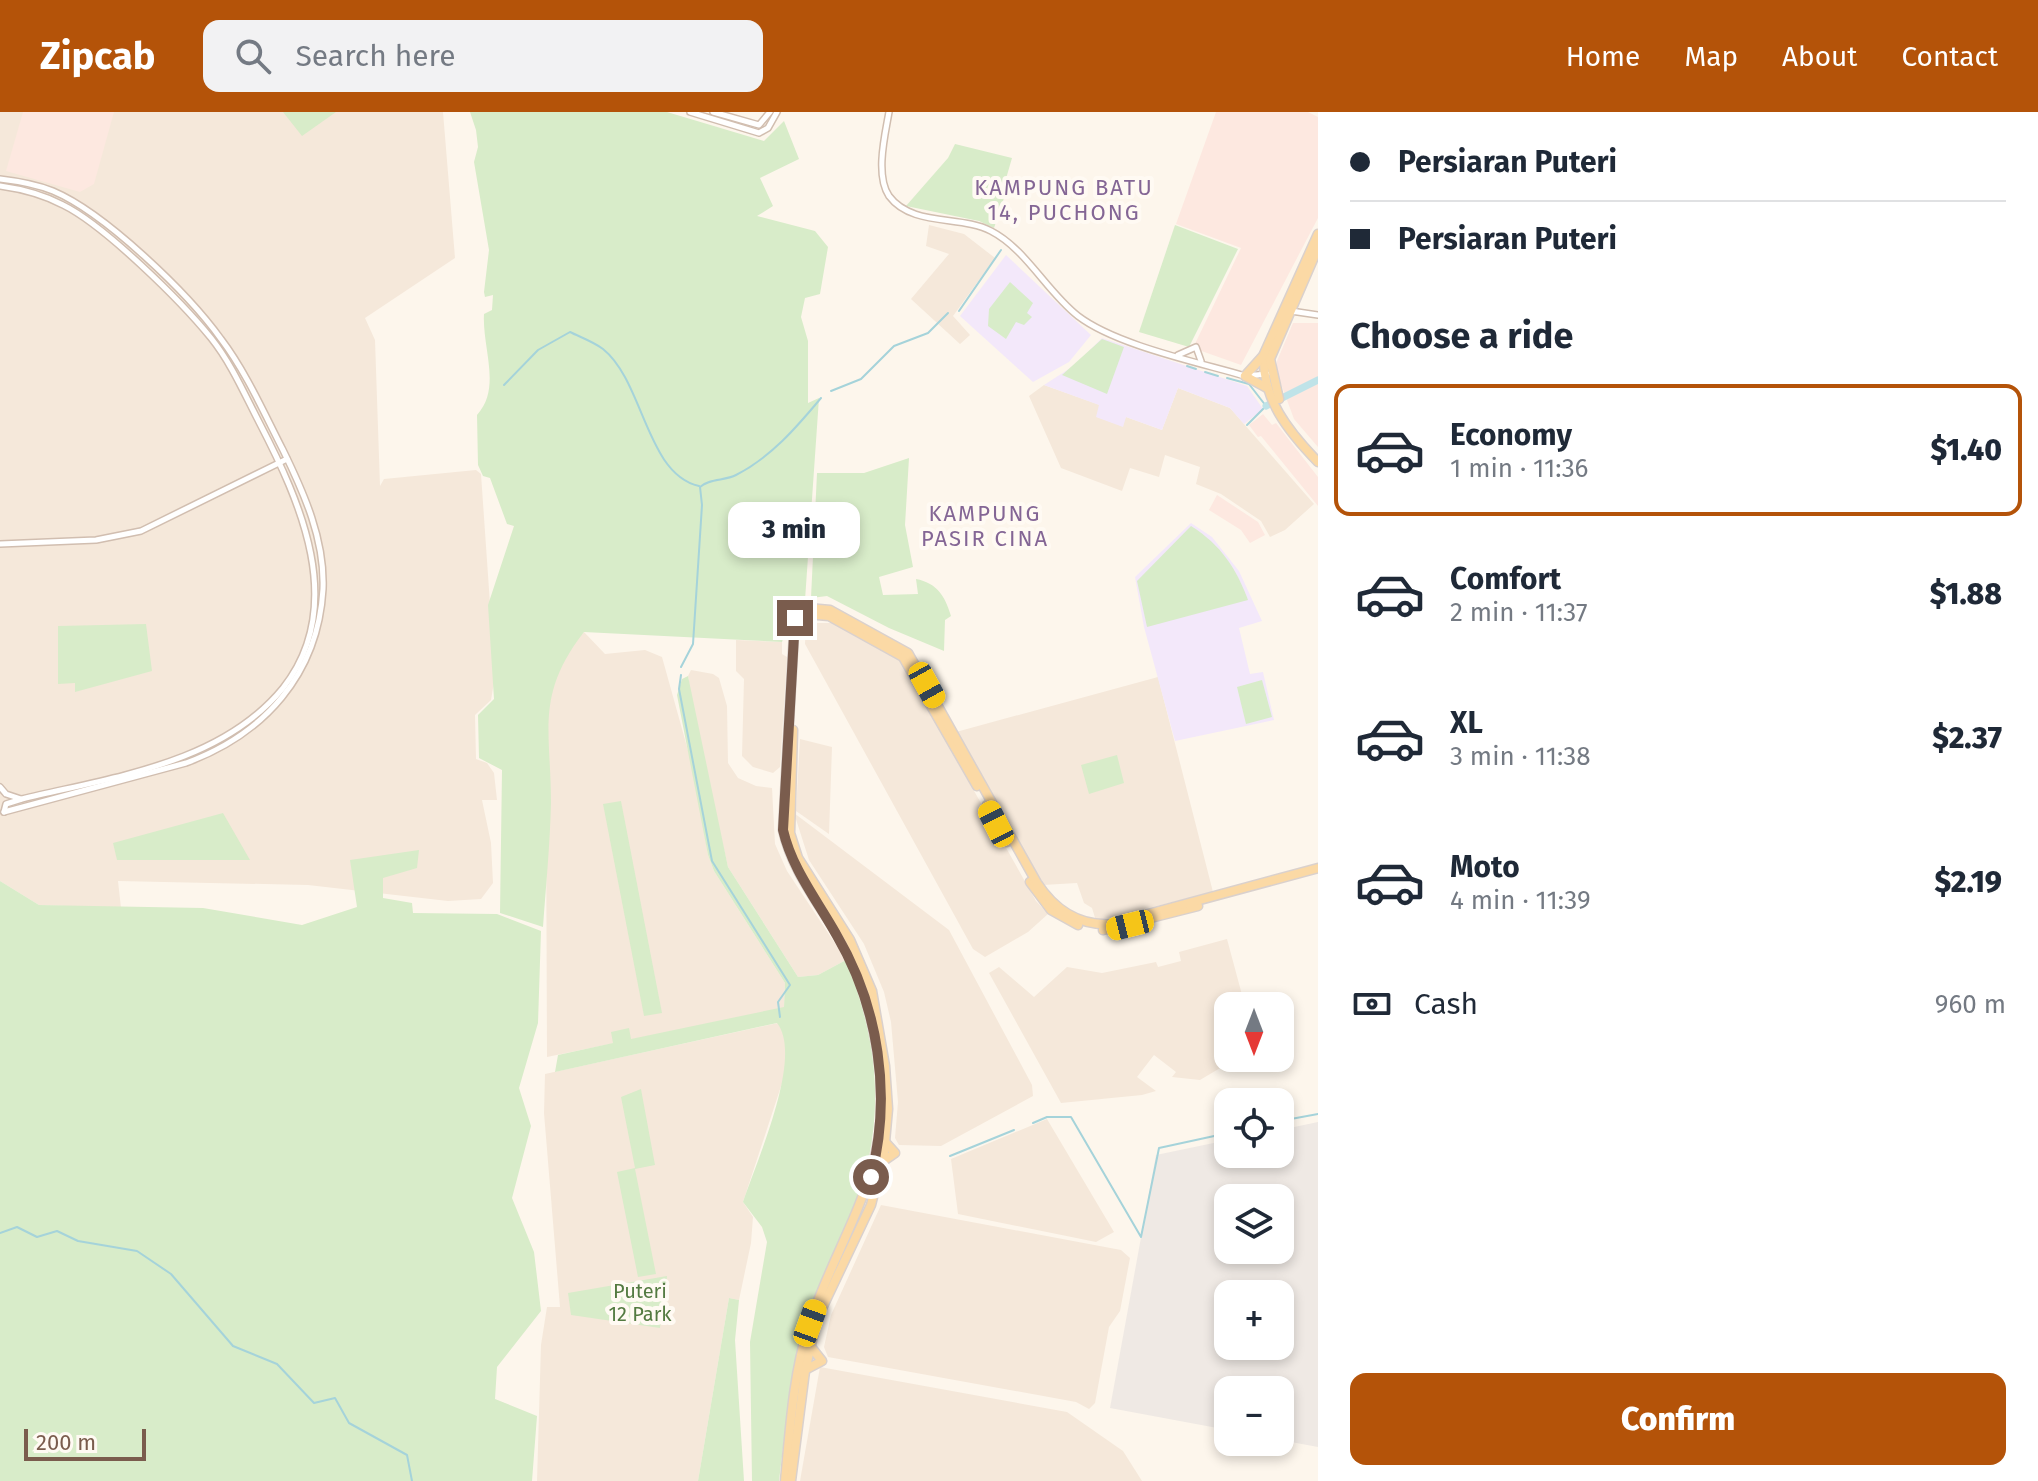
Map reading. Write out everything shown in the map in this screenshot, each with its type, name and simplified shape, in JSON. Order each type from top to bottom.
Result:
[{"type":"main road","points":[[1245,376],[1264,354],[1318,234]]},
{"type":"main road","points":[[1268,374],[1270,359],[1318,248]]},
{"type":"main road","points":[[1264,354],[1272,393],[1290,433],[1318,462]]},
{"type":"main road","points":[[1245,376],[1262,382],[1272,393]]},
{"type":"main road","points":[[1279,408],[1318,455]]},
{"type":"main road","points":[[782,815],[795,615],[803,609],[825,609],[908,653],[1037,883],[1064,912],[1085,922],[1111,924],[1318,870]]},
{"type":"main road","points":[[788,1481],[811,1347],[829,1288],[871,1205],[880,1161],[887,1079],[872,991],[850,940],[798,858],[790,833],[799,622],[803,615],[829,616],[903,657],[1038,895],[1058,916],[1079,925],[1109,930],[1236,892]]},
{"type":"main road","points":[[775,781],[791,858],[839,938],[862,986],[880,1070],[882,1143]]},
{"type":"main road","points":[[788,1481],[796,1382],[805,1340],[826,1282],[880,1161],[895,1153],[882,1143]]},
{"type":"main road","points":[[805,1371],[810,1365],[822,1361],[811,1347]]},
{"type":"street","points":[[690,112],[759,133],[768,128],[777,112]]},
{"type":"street","points":[[713,112],[759,125],[770,112]]},
{"type":"street","points":[[889,112],[883,181],[898,205],[929,217],[988,229],[1010,245],[1042,282],[1098,330],[1245,376],[1268,374]]},
{"type":"street","points":[[0,179],[52,190],[82,207],[172,285],[222,340],[287,459],[319,541],[323,588],[318,623],[307,661],[275,708],[256,727],[214,753],[2,810]]},
{"type":"street","points":[[0,186],[48,198],[77,213],[167,291],[226,359],[279,463],[307,531],[316,582],[306,640],[284,687],[252,720],[208,747],[22,799],[6,804],[2,810]]},
{"type":"street","points":[[1290,311],[1318,315]]},
{"type":"street","points":[[1177,355],[1196,347],[1203,363]]},
{"type":"street","points":[[0,544],[96,540],[141,531],[287,459]]},
{"type":"street","points":[[1,789],[22,799]]},
{"type":"shaded area","points":[[0,112],[443,112],[455,258],[365,318],[375,340],[380,486],[384,479],[476,470],[481,474],[495,676],[491,700],[475,715],[476,759],[487,763],[494,773],[497,800],[482,800],[491,843],[493,883],[481,899],[448,901],[308,885],[118,881],[121,908],[39,905],[0,881]]},
{"type":"shaded area","points":[[23,112],[114,112],[94,184],[80,192],[6,171]]},
{"type":"shaded area","points":[[1216,112],[1308,112],[1318,117],[1318,218],[1241,365],[1193,348],[1241,248],[1176,224]]},
{"type":"shaded area","points":[[929,225],[964,234],[995,258],[953,316],[970,335],[960,344],[911,299],[949,254],[926,246]]},
{"type":"shaded area","points":[[1006,255],[1091,335],[1069,362],[1033,382],[960,316]]},
{"type":"shaded area","points":[[1293,323],[1318,323],[1318,447],[1294,419],[1277,373],[1277,361]]},
{"type":"shaded area","points":[[1102,338],[1247,386],[1263,409],[1244,424],[1230,408],[1178,388],[1162,430],[1126,417],[1123,427],[1096,417],[1099,405],[1044,385],[1075,365]]},
{"type":"shaded area","points":[[1044,385],[1100,405],[1097,417],[1122,426],[1126,417],[1162,430],[1178,388],[1230,408],[1314,504],[1285,530],[1270,537],[1261,521],[1221,494],[1196,484],[1200,467],[1165,455],[1159,477],[1130,468],[1122,491],[1061,468],[1029,396]]},
{"type":"shaded area","points":[[1263,414],[1272,425],[1276,423],[1318,477],[1318,506],[1249,425]]},
{"type":"shaded area","points":[[1217,495],[1258,522],[1265,535],[1250,543],[1241,530],[1209,510]]},
{"type":"shaded area","points":[[1191,523],[1212,537],[1239,571],[1262,621],[1239,628],[1250,674],[1263,672],[1274,720],[1175,741],[1144,627],[1135,577]]},
{"type":"shaded area","points":[[806,623],[834,623],[893,653],[901,661],[1036,901],[1048,914],[1028,932],[985,957],[973,949],[805,644]]},
{"type":"shaded area","points":[[584,632],[605,654],[645,650],[662,657],[694,772],[708,855],[714,871],[785,983],[784,1008],[547,1057],[546,797],[540,718],[550,669]]},
{"type":"shaded area","points":[[736,640],[782,642],[782,654],[787,657],[780,767],[773,773],[753,767],[742,756],[744,679],[736,671]]},
{"type":"shaded area","points":[[691,670],[719,678],[727,706],[728,763],[738,778],[756,786],[772,788],[775,844],[787,871],[846,960],[818,975],[798,977],[728,867],[696,727],[688,676]]},
{"type":"shaded area","points":[[1158,677],[1213,892],[1096,921],[1092,908],[1084,903],[1077,883],[1043,885],[956,732]]},
{"type":"shaded area","points":[[800,739],[832,747],[829,834],[796,811]]},
{"type":"shaded area","points":[[794,813],[949,930],[1032,1085],[1033,1096],[941,1146],[899,1145],[895,1138],[898,1102],[891,1022],[884,992],[864,944],[809,860]]},
{"type":"shaded area","points":[[1227,939],[1241,992],[1214,992],[1214,1072],[1200,1080],[1172,1077],[1176,1072],[1154,1055],[1137,1077],[1156,1091],[1061,1103],[989,973],[999,967],[1034,997],[1067,967],[1102,973],[1156,962],[1158,967],[1181,961],[1179,952]]},
{"type":"shaded area","points":[[778,1023],[784,1032],[787,1068],[743,1202],[753,1217],[751,1243],[739,1300],[729,1298],[698,1481],[537,1481],[541,1345],[547,1307],[560,1307],[544,1113],[545,1074]]},
{"type":"shaded area","points":[[1047,1119],[1114,1232],[1096,1242],[958,1214],[951,1159]]},
{"type":"shaded area","points":[[1318,1122],[1318,1447],[1294,1443],[1294,1376],[1214,1376],[1214,1427],[1110,1408],[1156,1155],[1214,1143],[1214,1168],[1294,1168],[1294,1127]]},
{"type":"shaded area","points":[[881,1205],[1121,1250],[1130,1258],[1120,1311],[1109,1327],[1095,1403],[1089,1409],[1076,1402],[828,1357],[824,1347],[831,1315]]},
{"type":"shaded area","points":[[820,1367],[1067,1412],[1123,1451],[1142,1481],[800,1481]]},
{"type":"green space","points":[[283,112],[336,112],[302,136]]},
{"type":"green space","points":[[470,112],[667,112],[764,141],[784,121],[799,159],[760,178],[773,206],[757,216],[815,231],[828,247],[820,294],[805,298],[801,317],[808,341],[808,403],[819,398],[805,600],[791,615],[782,642],[584,632],[558,675],[549,714],[551,803],[543,927],[500,913],[502,770],[479,758],[478,715],[494,699],[488,605],[514,526],[507,524],[490,478],[483,476],[478,465],[477,415],[484,404],[490,380],[484,314],[492,310],[493,295],[485,297],[484,292],[489,250],[474,162],[478,147],[476,130]]},
{"type":"green space","points":[[955,144],[1012,158],[1003,189],[1006,192],[994,228],[979,221],[906,206],[948,158]]},
{"type":"green space","points":[[1175,225],[1238,249],[1189,347],[1139,332]]},
{"type":"green space","points":[[1010,282],[1033,303],[1027,313],[1032,317],[1024,325],[1016,322],[1006,339],[988,326],[989,309]]},
{"type":"green space","points":[[1102,339],[1124,347],[1107,394],[1062,375]]},
{"type":"green space","points":[[909,458],[905,525],[913,567],[879,577],[883,595],[918,594],[916,579],[939,592],[951,616],[945,620],[944,651],[889,628],[827,596],[811,598],[817,473],[864,473]]},
{"type":"green space","points":[[1191,526],[1211,541],[1226,558],[1248,600],[1147,627],[1137,581]]},
{"type":"green space","points":[[146,624],[152,671],[75,692],[75,683],[58,684],[58,626]]},
{"type":"green space","points":[[688,676],[728,867],[798,977],[818,975],[846,960],[858,994],[873,1060],[874,1125],[869,1157],[848,1225],[811,1307],[801,1339],[789,1399],[779,1481],[752,1481],[750,1342],[767,1242],[762,1227],[743,1202],[782,1084],[784,1039],[777,1023],[555,1072],[558,1055],[613,1043],[611,1032],[629,1028],[631,1039],[784,1007],[785,983],[714,871],[708,855],[677,695],[682,679]]},
{"type":"green space","points":[[1262,680],[1272,717],[1246,724],[1237,687]]},
{"type":"green space","points":[[1117,755],[1124,783],[1089,794],[1081,765]]},
{"type":"green space","points":[[621,801],[662,1013],[644,1016],[603,804]]},
{"type":"green space","points":[[223,813],[250,860],[117,860],[113,843]]},
{"type":"green space","points":[[419,850],[417,868],[383,878],[383,898],[412,903],[413,913],[497,914],[541,931],[538,1023],[519,1088],[531,1126],[512,1198],[534,1252],[541,1311],[497,1367],[495,1399],[537,1416],[532,1481],[0,1481],[0,881],[39,905],[203,908],[302,925],[357,907],[350,860]]},
{"type":"green space","points":[[641,1089],[655,1165],[635,1169],[656,1274],[638,1277],[617,1172],[635,1168],[621,1097]]},
{"type":"green space","name":"Puteri 12 Park","points":[[667,1276],[660,1328],[571,1315],[568,1293]]},
{"type":"green space","points":[[729,1298],[739,1300],[735,1340],[744,1481],[698,1481]]},
{"type":"waterway","points":[[959,311],[1001,250]]},
{"type":"waterway","points":[[831,391],[861,379],[894,346],[928,333],[948,313]]},
{"type":"waterway","points":[[504,385],[538,350],[570,332],[591,342],[603,349],[617,364],[667,464],[681,478],[699,486]]},
{"type":"waterway","points":[[1187,366],[1196,369]]},
{"type":"waterway","points":[[1205,372],[1218,376]]},
{"type":"waterway","points":[[1227,378],[1249,384],[1266,406],[1247,425]]},
{"type":"waterway","points":[[1266,406],[1318,380]]},
{"type":"waterway","points":[[681,667],[693,644],[702,505],[700,487],[736,475],[761,460],[821,398]]},
{"type":"waterway","points":[[681,675],[679,689],[712,861],[790,985],[778,1002],[780,1017]]},
{"type":"waterway","points":[[1294,1118],[1318,1114]]},
{"type":"waterway","points":[[1033,1123],[1047,1117],[1071,1117],[1141,1237],[1159,1148],[1214,1136]]},
{"type":"waterway","points":[[950,1156],[1014,1130]]},
{"type":"waterway","points":[[0,1233],[17,1227],[37,1237],[57,1231],[78,1241],[137,1251],[171,1274],[233,1346],[277,1364],[314,1403],[335,1398],[349,1423],[407,1455],[412,1481]]},
{"type":"district","name":"KAMPUNG BATU 14, PUCHONG","points":[[1064,200]]},
{"type":"district","name":"KAMPUNG PASIR CINA","points":[[985,526]]},
{"type":"route","points":[[795,618],[783,830],[791,858],[853,965],[868,1009],[880,1070],[882,1105],[879,1144],[871,1177]]}]
